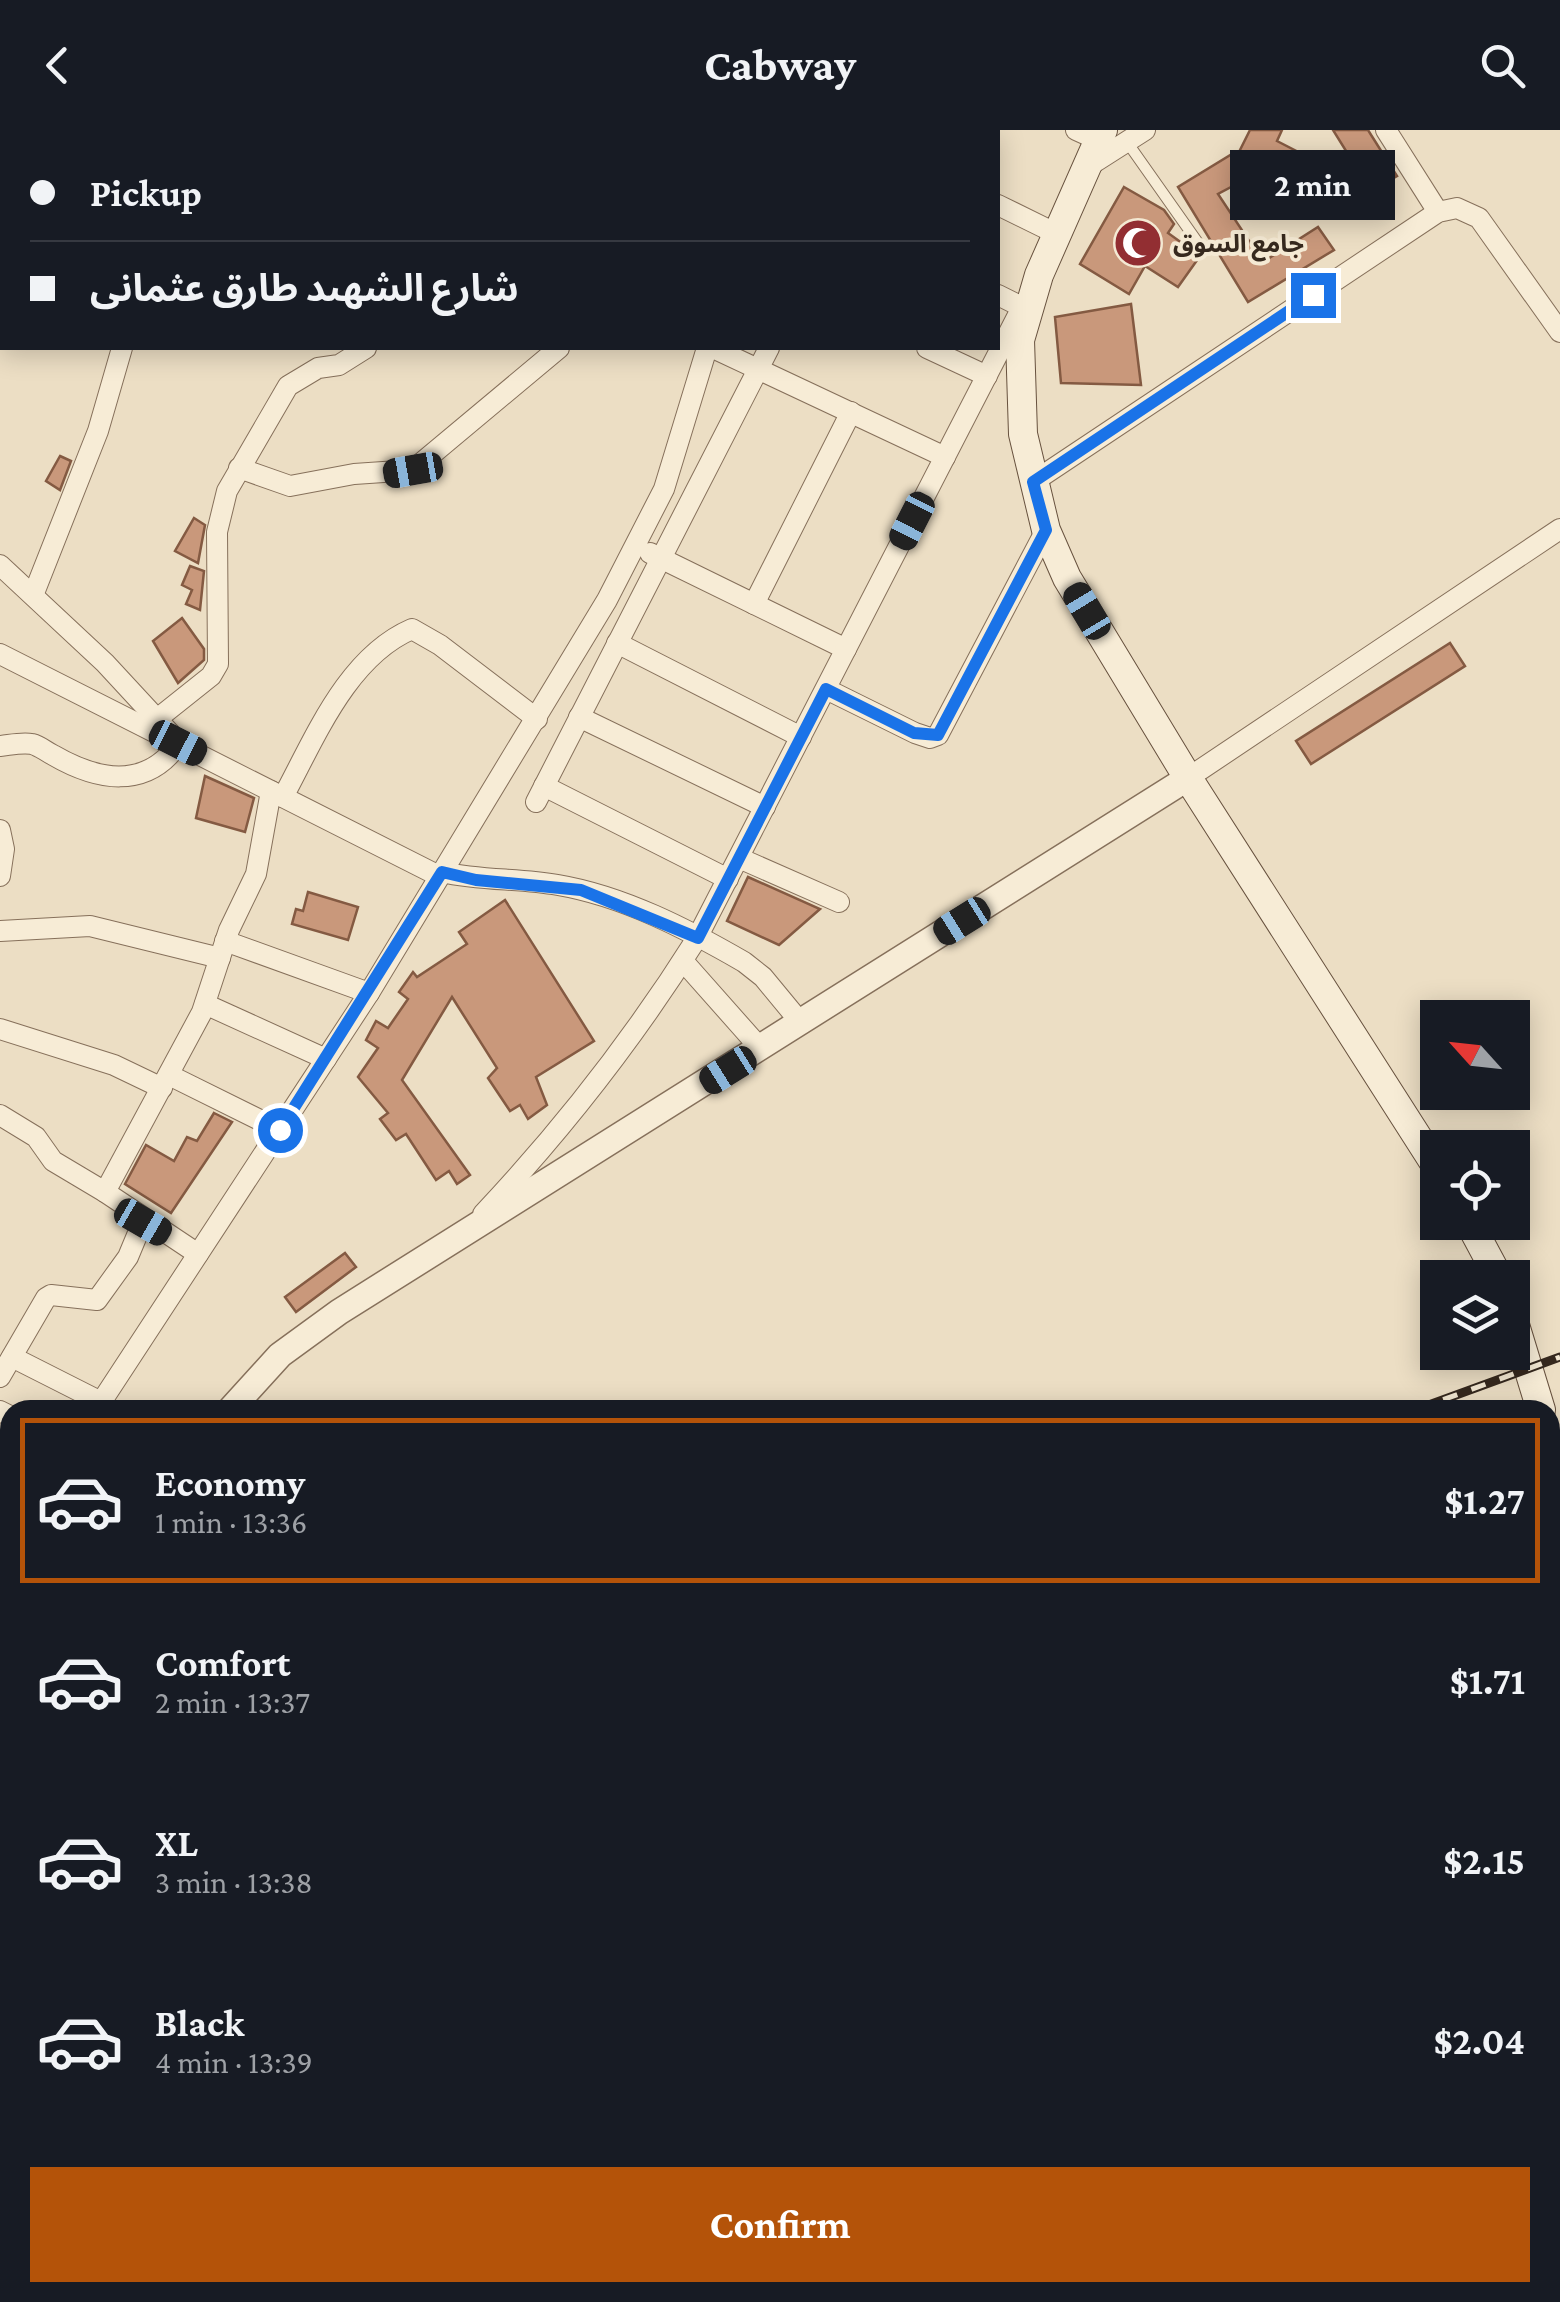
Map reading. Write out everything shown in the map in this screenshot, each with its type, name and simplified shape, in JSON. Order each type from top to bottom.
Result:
[{"type":"main road","points":[[1101,135],[1039,275],[1020,340],[1023,434],[1046,530],[1067,578],[1188,778],[1420,1141]]},
{"type":"main road","points":[[1529,1370],[1538,1399]]},
{"type":"street","points":[[1101,135],[1146,130]]},
{"type":"street","points":[[1386,130],[1438,212]]},
{"type":"street","points":[[1000,206],[1057,234]]},
{"type":"street","points":[[1033,482],[1438,212],[1457,208],[1479,218],[1560,332]]},
{"type":"street","points":[[458,1240],[557,1136],[639,1032],[698,938],[1039,275]]},
{"type":"street","points":[[1000,296],[1022,307]]},
{"type":"street","points":[[34,593],[98,430],[121,350]]},
{"type":"street","points":[[156,719],[211,676],[218,664],[217,532],[227,491],[239,468],[288,386],[318,368],[339,365],[363,350]]},
{"type":"street","points":[[239,468],[290,486],[354,474],[413,470],[557,350]]},
{"type":"street","points":[[102,1400],[369,993],[537,719],[664,488],[709,350]]},
{"type":"street","points":[[715,350],[945,456]]},
{"type":"street","points":[[728,878],[540,794],[768,350]]},
{"type":"street","points":[[931,350],[987,376]]},
{"type":"street","points":[[754,604],[851,412]]},
{"type":"street","points":[[239,1400],[280,1356],[339,1312],[1188,778],[1560,529]]},
{"type":"street","points":[[826,689],[914,733],[938,735],[1046,530]]},
{"type":"street","points":[[635,546],[846,650]]},
{"type":"street","points":[[2,570],[34,593],[178,743]]},
{"type":"street","points":[[105,1192],[206,1004],[223,950],[256,874],[277,794],[358,670],[386,642],[412,629],[440,645],[537,719]]},
{"type":"street","points":[[617,643],[801,737]]},
{"type":"street","points":[[4,659],[440,874],[593,892],[698,938],[763,977],[801,1024]]},
{"type":"street","points":[[579,717],[765,807]]},
{"type":"street","points":[[0,746],[30,743],[78,767],[118,780],[136,777],[162,763],[178,743]]},
{"type":"street","points":[[0,830],[0,876]]},
{"type":"street","points":[[739,858],[839,902]]},
{"type":"street","points":[[0,930],[90,926],[223,950],[369,993]]},
{"type":"street","points":[[683,961],[761,1048]]},
{"type":"street","points":[[206,1004],[326,1059]]},
{"type":"street","points":[[0,1028],[166,1081],[280,1130]]},
{"type":"street","points":[[0,1115],[36,1137],[68,1172],[198,1254]]},
{"type":"street","points":[[0,1377],[51,1295],[97,1300],[128,1256],[143,1222]]},
{"type":"street","points":[[12,1356],[88,1400]]},
{"type":"lane","points":[[1101,135],[1201,247]]},
{"type":"building","points":[[1250,130],[1282,130],[1277,141],[1308,157],[1297,176],[1266,160],[1263,166],[1239,152]]},
{"type":"building","points":[[1333,130],[1368,130],[1397,176],[1371,191]]},
{"type":"building","points":[[1232,154],[1246,179],[1218,194],[1263,262],[1318,227],[1334,250],[1248,302],[1178,187]]},
{"type":"building","name":"جامع السوق","points":[[1124,187],[1164,210],[1174,224],[1168,233],[1200,256],[1178,287],[1145,266],[1129,294],[1080,264]]},
{"type":"building","points":[[1131,304],[1141,385],[1061,383],[1055,317]]},
{"type":"building","points":[[60,456],[71,461],[60,490],[46,481]]},
{"type":"building","points":[[194,518],[205,525],[198,563],[175,551]]},
{"type":"building","points":[[190,566],[204,571],[200,610],[186,604],[192,590],[182,585]]},
{"type":"building","points":[[182,618],[204,649],[204,660],[178,683],[153,641]]},
{"type":"building","points":[[1450,643],[1465,666],[1311,764],[1296,741]]},
{"type":"building","points":[[205,776],[254,798],[245,832],[196,818]]},
{"type":"building","points":[[748,877],[820,909],[779,945],[727,921]]},
{"type":"building","points":[[308,892],[358,907],[348,940],[292,924],[296,909],[303,911]]},
{"type":"building","points":[[505,900],[594,1041],[536,1077],[547,1105],[528,1119],[520,1105],[510,1111],[488,1078],[497,1068],[452,997],[402,1080],[470,1175],[457,1184],[449,1171],[436,1180],[406,1134],[396,1140],[380,1119],[388,1113],[358,1077],[378,1048],[366,1040],[376,1021],[388,1028],[408,999],[399,992],[413,972],[417,977],[467,944],[459,932]]},
{"type":"building","points":[[214,1113],[232,1122],[171,1213],[125,1184],[146,1145],[174,1161],[187,1137],[197,1141]]},
{"type":"building","points":[[345,1253],[356,1267],[296,1312],[285,1297]]},
{"type":"railway","points":[[1442,1400],[1560,1357]]},
{"type":"place","name":"جامع السوق","points":[[1138,243]]},
{"type":"route","points":[[280,1130],[442,872],[476,880],[552,884],[605,896],[698,938],[826,689],[914,733],[930,738],[938,735],[946,727],[1046,530],[1033,482],[1313,295]]}]
